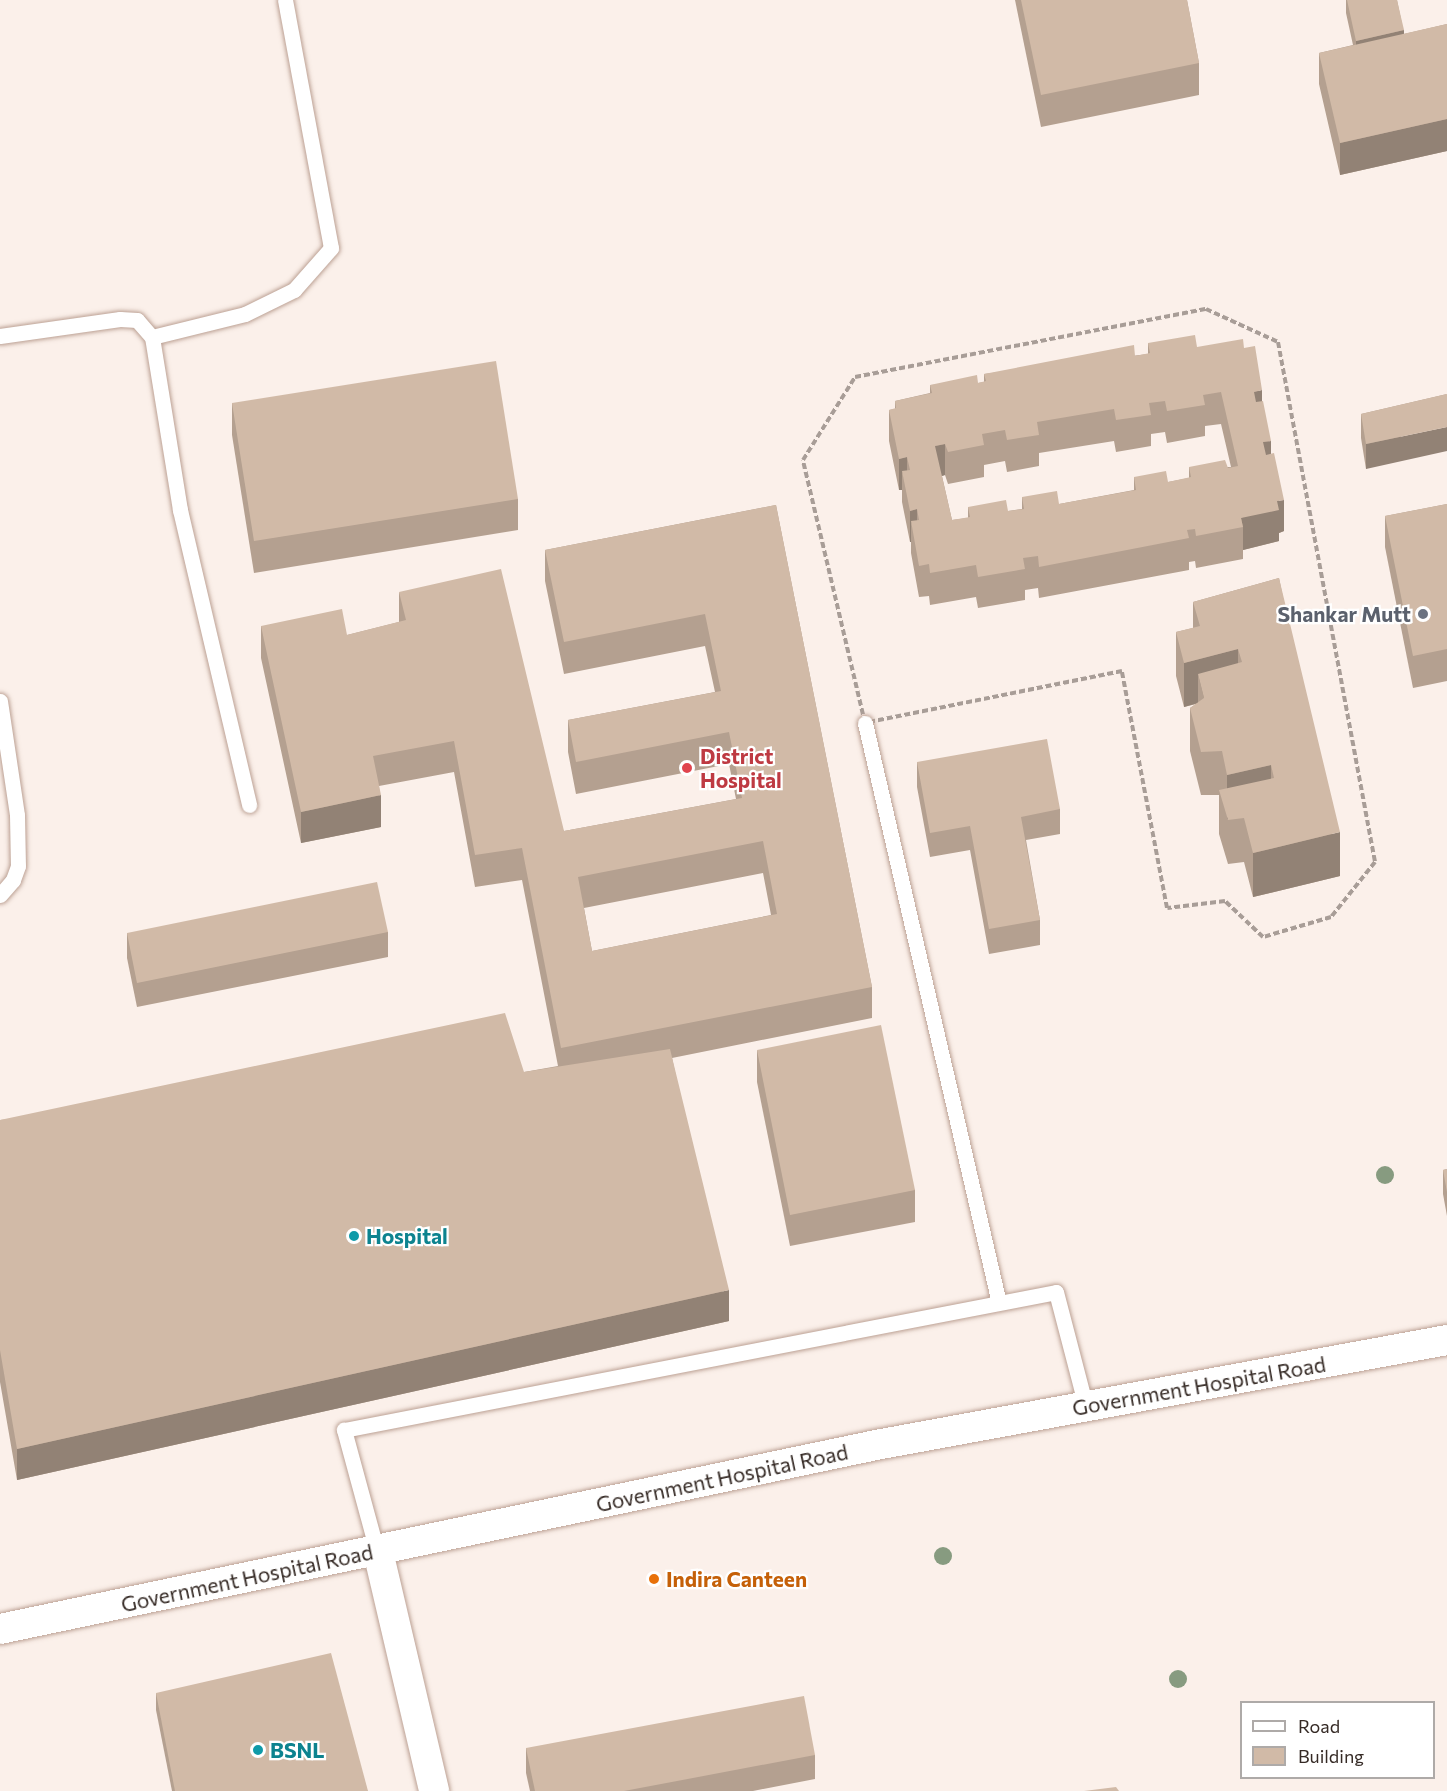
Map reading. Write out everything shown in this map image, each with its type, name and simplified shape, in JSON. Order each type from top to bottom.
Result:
[{"type":"street","name":"Government Hospital Road","points":[[0,1629],[378,1556],[876,1445],[1447,1340]]},
{"type":"street","points":[[378,1556],[434,1791]]},
{"type":"lane","points":[[152,337],[245,314],[294,290],[330,248],[285,0]]},
{"type":"lane","points":[[0,336],[120,319],[137,320],[152,337],[180,510],[249,805]]},
{"type":"lane","points":[[0,701],[17,815],[18,866],[13,880],[0,895]]},
{"type":"lane","points":[[865,723],[999,1303]]},
{"type":"lane","points":[[378,1556],[344,1430],[1056,1292],[1086,1407]]},
{"type":"path","points":[[1206,309],[1278,342],[1375,862],[1331,917],[1263,937],[1225,901],[1167,908],[1122,671],[865,723],[803,460],[855,377],[1206,309]]},
{"type":"building","points":[[1021,0],[1187,0],[1199,63],[1041,95]]},
{"type":"building","points":[[1347,0],[1397,0],[1404,30],[1356,41]]},
{"type":"building","points":[[1447,24],[1447,119],[1340,143],[1319,53]]},
{"type":"building","points":[[1195,335],[1197,347],[1243,339],[1244,348],[1255,346],[1262,390],[1254,392],[1256,402],[1263,401],[1271,441],[1263,442],[1266,455],[1274,453],[1284,500],[1277,501],[1279,510],[1241,518],[1243,527],[1196,536],[1195,529],[1187,530],[1189,538],[1039,567],[1038,556],[1023,558],[1025,569],[978,577],[976,565],[930,573],[929,564],[919,566],[911,521],[919,520],[917,509],[910,511],[902,471],[910,470],[907,457],[899,459],[889,410],[896,408],[895,401],[932,393],[930,385],[977,375],[978,383],[986,381],[984,374],[1134,345],[1135,356],[1150,353],[1148,343]],"holes":[[[1221,392],[1238,466],[1228,468],[1225,460],[1189,467],[1191,477],[1168,482],[1166,471],[1134,477],[1136,490],[1059,504],[1057,491],[1022,497],[1024,509],[1008,511],[1006,500],[968,507],[970,517],[952,520],[935,446],[945,444],[948,452],[984,445],[982,434],[1005,430],[1007,440],[1039,435],[1037,422],[1114,409],[1116,420],[1151,415],[1149,403],[1165,401],[1167,411],[1205,405],[1203,395]]]},
{"type":"building","points":[[496,361],[518,499],[254,541],[232,403]]},
{"type":"building","points":[[1447,394],[1447,427],[1366,444],[1361,414]]},
{"type":"building","name":"Shankar Mutt","points":[[1447,504],[1447,649],[1413,656],[1385,516]]},
{"type":"building","points":[[776,505],[872,987],[561,1048],[522,848],[475,855],[454,741],[373,756],[381,795],[301,812],[261,626],[342,609],[347,635],[406,620],[399,592],[501,569],[564,831],[742,798],[729,732],[576,762],[568,720],[721,691],[705,614],[564,642],[545,550]],"holes":[[[763,841],[777,914],[592,951],[578,877]]]},
{"type":"building","points":[[1279,578],[1340,832],[1253,853],[1244,818],[1228,820],[1219,790],[1274,778],[1271,765],[1227,775],[1222,751],[1201,752],[1190,708],[1204,698],[1198,674],[1242,662],[1238,649],[1184,663],[1176,632],[1200,626],[1193,602]]},
{"type":"building","points":[[1047,739],[1060,809],[1021,817],[1040,920],[989,929],[970,826],[930,833],[917,762]]},
{"type":"building","points":[[377,882],[388,932],[137,983],[127,933]]},
{"type":"building","name":"Hospital","points":[[505,1013],[524,1072],[670,1049],[729,1290],[17,1449],[0,1350],[0,1120]]},
{"type":"building","points":[[881,1025],[915,1190],[790,1215],[757,1050]]},
{"type":"building","points":[[1447,1169],[1447,1192],[1443,1170]]},
{"type":"building","name":"BSNL","points":[[331,1653],[368,1791],[175,1791],[156,1693]]},
{"type":"building","points":[[804,1696],[815,1755],[624,1791],[535,1791],[526,1748]]},
{"type":"building","points":[[1116,1787],[1119,1791],[1084,1791]]},
{"type":"place","name":"Shankar Mutt","points":[[1423,614]]},
{"type":"place","name":"District Hospital","points":[[687,768]]},
{"type":"place","name":"Hospital","points":[[354,1236]]},
{"type":"place","name":"Indira Canteen","points":[[654,1579]]},
{"type":"place","name":"BSNL","points":[[258,1750]]}]
